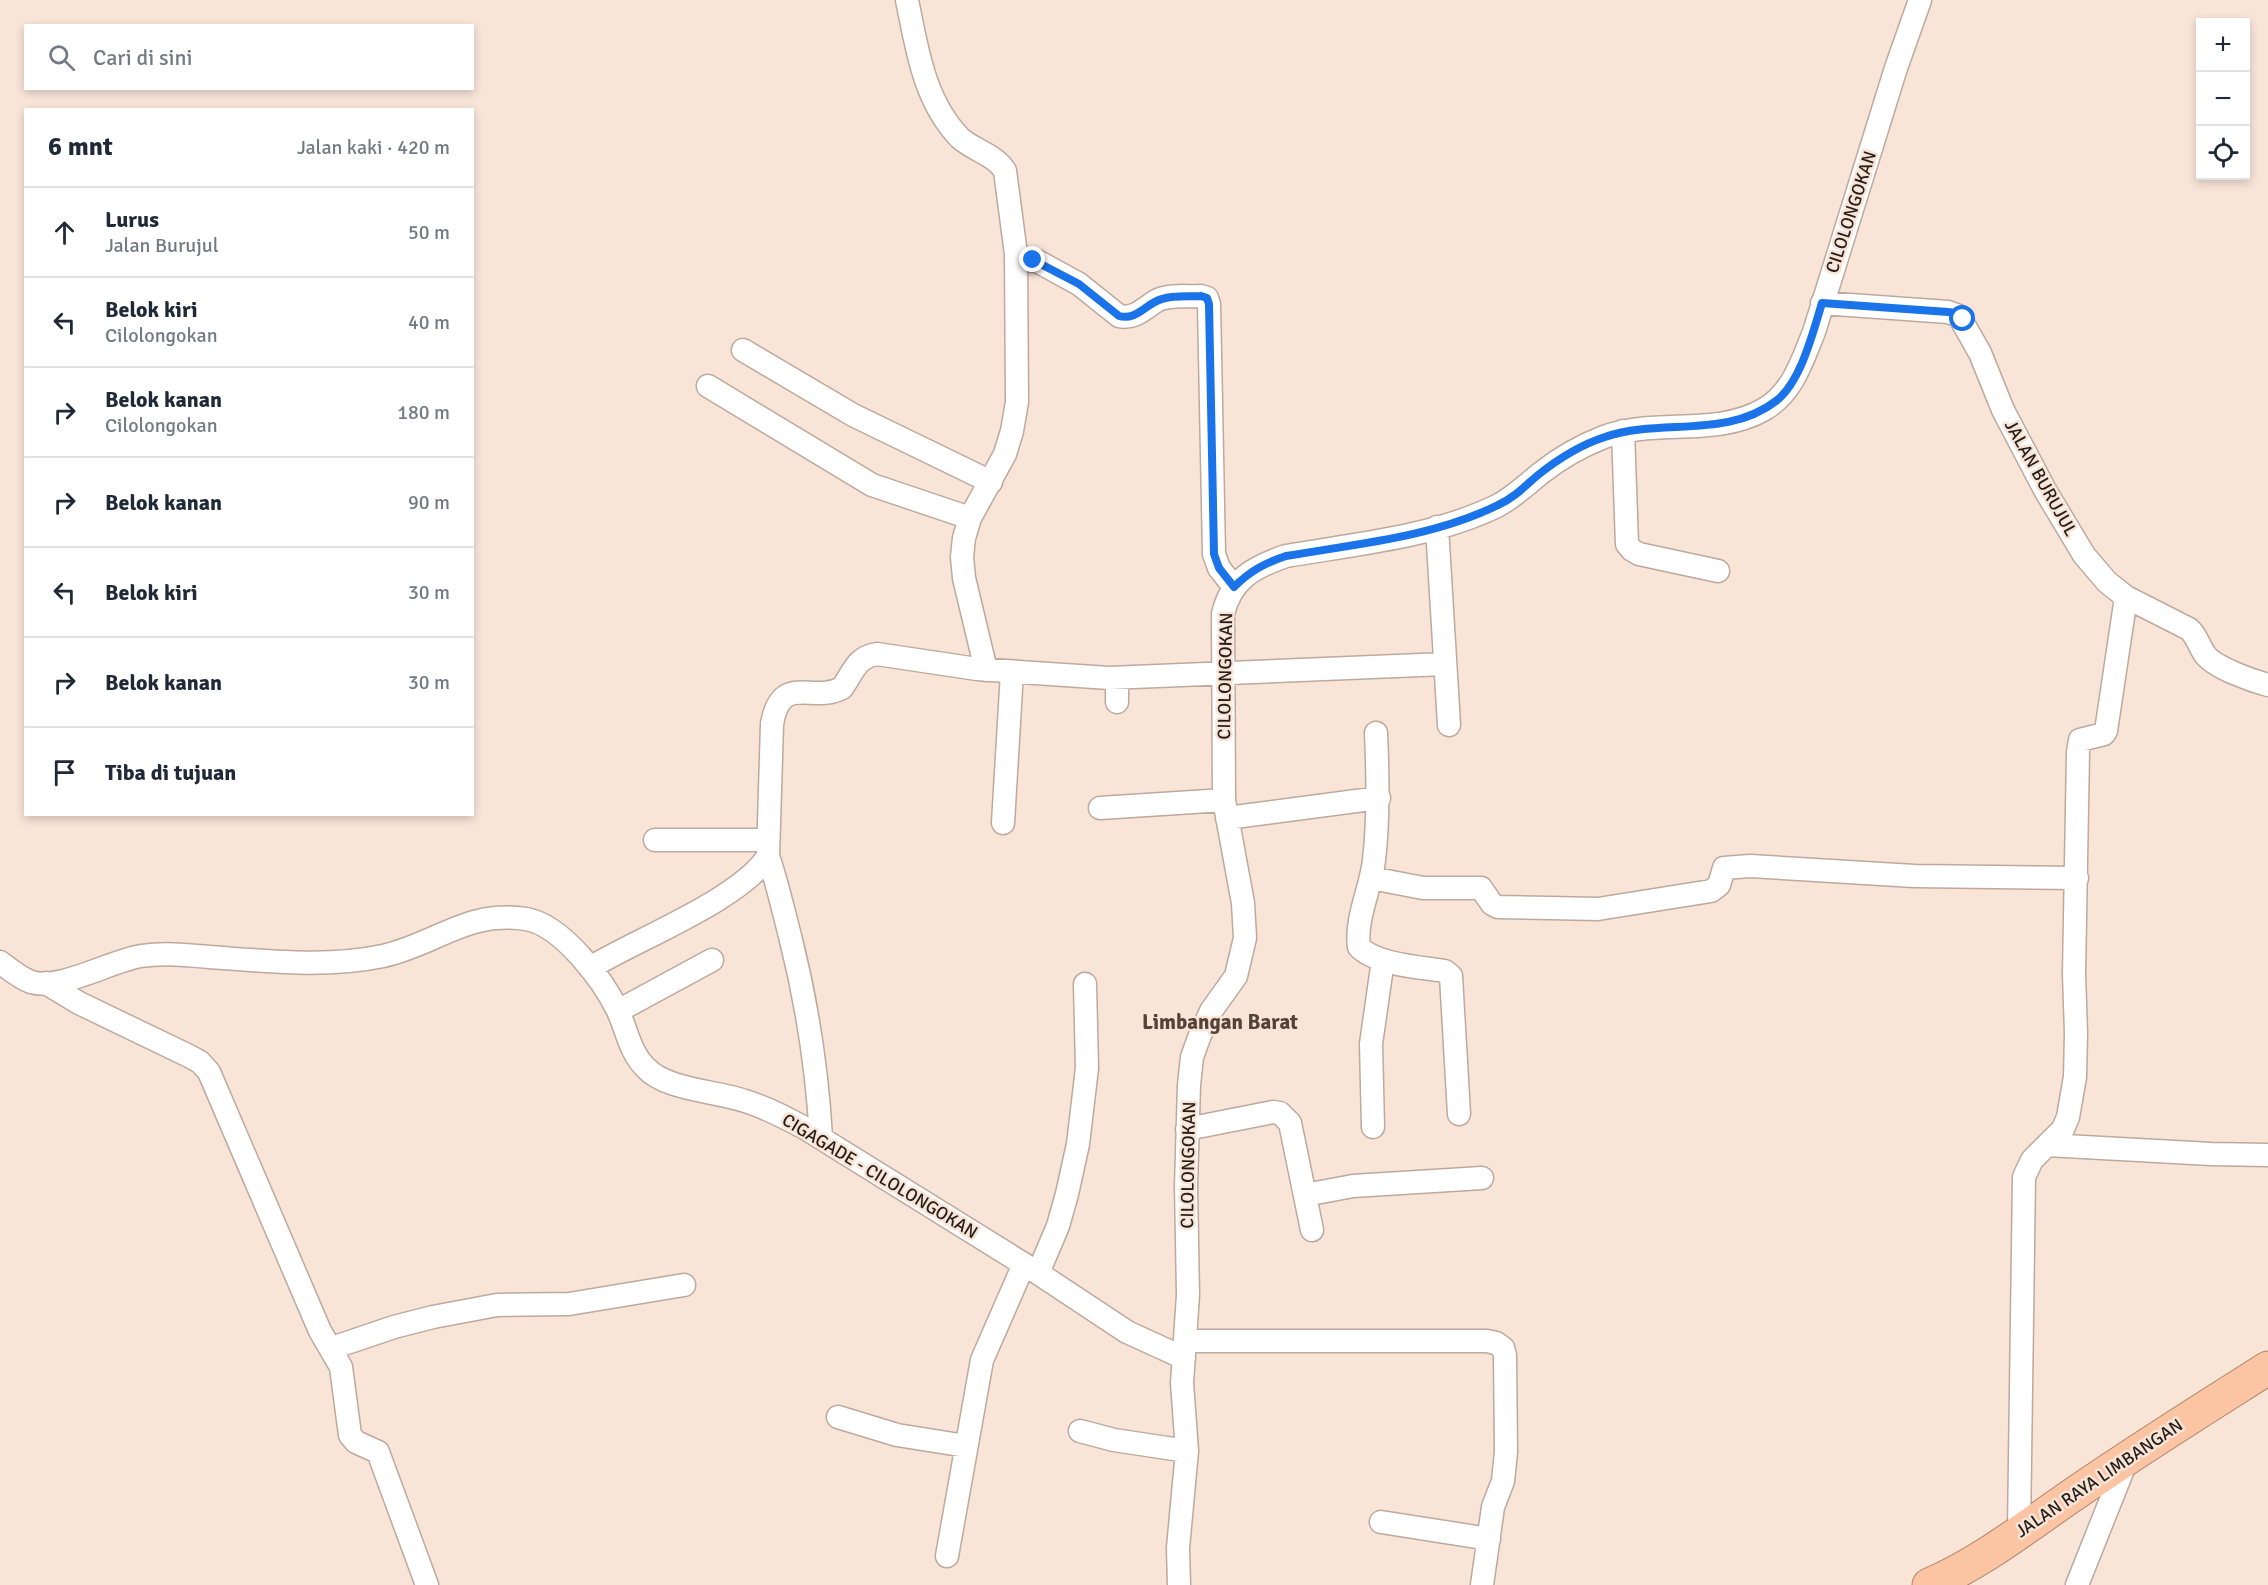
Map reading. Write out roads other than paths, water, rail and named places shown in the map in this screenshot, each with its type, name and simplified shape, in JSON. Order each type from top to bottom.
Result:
[{"type":"highway","name":"JALAN RAYA LIMBANGAN","points":[[1944,1582],[2128,1457],[2268,1368]]},
{"type":"street","points":[[907,0],[920,63],[940,113],[966,143],[997,161],[1005,171],[1016,256],[1017,402],[1012,431],[1005,454],[970,518],[964,538],[962,557],[964,578],[986,670]]},
{"type":"street","name":"CILOLONGOKAN","points":[[1179,1585],[1178,1548],[1187,1451],[1182,1383],[1188,1295],[1187,1129],[1192,1057],[1211,1011],[1236,976],[1245,938],[1243,903],[1225,809],[1223,614],[1229,594],[1248,573],[1286,556],[1412,533],[1482,513],[1516,495],[1555,462],[1572,451],[1623,432],[1737,421],[1764,410],[1779,399],[1790,386],[1814,332],[1896,68],[1920,0]]},
{"type":"street","points":[[1016,256],[1037,261],[1079,284],[1119,316],[1127,318],[1161,299],[1201,296],[1207,298],[1209,304],[1214,554],[1219,568],[1234,587]]},
{"type":"street","name":"JALAN BURUJUL","points":[[1822,303],[1948,312],[1959,316],[1980,353],[2003,410],[2045,490],[2085,555],[2107,582],[2126,597],[2189,629],[2195,634],[2203,652],[2209,659],[2240,675],[2268,685]]},
{"type":"street","points":[[743,350],[853,415],[991,482]]},
{"type":"street","points":[[708,386],[862,480],[970,518]]},
{"type":"street","points":[[1623,432],[1627,544],[1639,554],[1718,571]]},
{"type":"street","points":[[1437,527],[1449,725]]},
{"type":"street","points":[[2019,1532],[2022,1196],[2027,1168],[2063,1129],[2068,1117],[2074,1077],[2076,1033],[2074,974],[2078,745],[2084,738],[2104,734],[2106,730],[2126,597]]},
{"type":"street","points":[[821,1137],[818,1079],[805,996],[768,848],[772,724],[778,704],[784,696],[795,693],[837,691],[846,683],[855,665],[862,658],[877,654],[986,670],[1117,678],[1445,664]]},
{"type":"street","points":[[1004,823],[1012,672]]},
{"type":"street","points":[[1117,678],[1117,702]]},
{"type":"street","points":[[1376,733],[1378,798],[1374,861],[1358,930],[1359,947],[1364,952],[1383,960],[1445,971],[1451,976],[1459,1114]]},
{"type":"street","points":[[1100,808],[1225,809],[1378,798]]},
{"type":"street","points":[[655,840],[768,848]]},
{"type":"street","points":[[590,968],[717,898],[760,869],[768,848]]},
{"type":"street","points":[[1371,878],[1424,888],[1481,888],[1492,904],[1498,908],[1587,909],[1624,906],[1711,891],[1719,885],[1724,868],[1750,866],[1914,876],[2077,878]]},
{"type":"street","name":"CIGAGADE - CILOLONGOKAN","points":[[46,983],[65,980],[117,961],[142,956],[166,955],[270,962],[356,960],[384,956],[419,945],[462,924],[487,917],[529,920],[543,926],[566,942],[590,968],[618,1011],[637,1057],[654,1075],[667,1081],[743,1100],[773,1111],[821,1137],[1127,1332],[1185,1349]]},
{"type":"street","points":[[618,1011],[712,960]]},
{"type":"street","points":[[1372,1127],[1371,1044],[1383,960]]},
{"type":"street","points":[[0,962],[31,982],[46,983],[79,1003],[189,1056],[200,1062],[208,1072],[320,1331],[332,1348],[342,1375],[350,1435],[356,1442],[378,1452],[427,1585]]},
{"type":"street","points":[[947,1556],[982,1360],[1031,1269],[1058,1226],[1067,1194],[1078,1143],[1088,1068],[1085,984]]},
{"type":"street","points":[[1187,1129],[1273,1112],[1280,1113],[1290,1123],[1312,1230]]},
{"type":"street","points":[[2047,1145],[2268,1155]]},
{"type":"street","points":[[1305,1195],[1353,1186],[1482,1178]]},
{"type":"street","points":[[332,1348],[394,1327],[444,1315],[507,1304],[569,1304],[684,1285]]},
{"type":"street","points":[[1185,1349],[1487,1341],[1503,1348],[1506,1452],[1504,1473],[1495,1500],[1482,1585]]},
{"type":"street","points":[[838,1417],[897,1435],[966,1446]]},
{"type":"street","points":[[1080,1431],[1114,1440],[1187,1451]]},
{"type":"street","points":[[2076,1585],[2128,1457]]},
{"type":"street","points":[[1382,1522],[1489,1539]]},
{"type":"district","name":"Limbangan Barat","points":[[1220,1022]]}]
